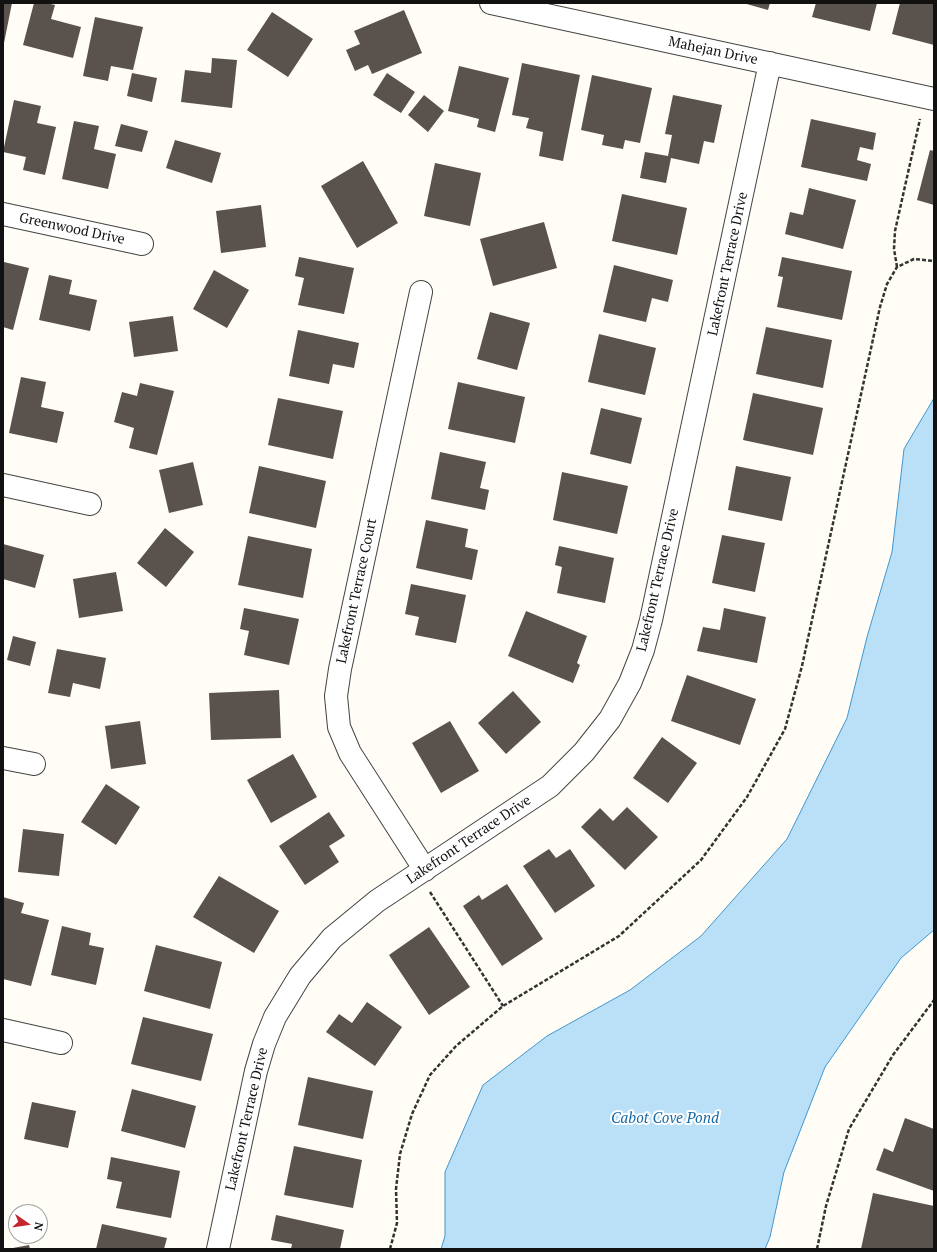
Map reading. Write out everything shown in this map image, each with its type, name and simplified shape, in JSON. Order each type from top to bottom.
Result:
[{"type":"street","name":"Mahejan Drive","points":[[491,3],[770,63],[928,107]]},
{"type":"street","name":"Lakefront Terrace Drive","points":[[218,1249],[256,1071],[264,1044],[284,1001],[300,976],[332,938],[377,901],[550,786],[584,752],[610,719],[630,683],[643,650],[651,620],[770,63]]},
{"type":"street","name":"Greenwood Drive","points":[[3,214],[142,244]]},
{"type":"street","name":"Lakefront Terrace Court","points":[[421,292],[340,669],[336,696],[339,727],[350,753],[425,870]]},
{"type":"street","points":[[3,485],[90,504]]},
{"type":"street","points":[[3,758],[34,764]]},
{"type":"street","points":[[3,1030],[61,1043]]},
{"type":"path","points":[[897,267],[894,249],[896,231],[928,107]]},
{"type":"path","points":[[390,1249],[397,1222],[396,1189],[400,1154],[412,1114],[430,1075],[456,1046],[503,1006],[619,936],[701,860],[747,798],[785,729],[802,666],[880,307],[887,284],[897,267],[914,259],[934,261]]},
{"type":"path","points":[[430,892],[503,1006]]},
{"type":"path","points":[[817,1249],[826,1206],[849,1129],[893,1055],[934,1000]]},
{"type":"water","name":"Cabot Cove Pond","points":[[934,398],[934,930],[901,958],[825,1067],[784,1172],[770,1237],[765,1249],[441,1249],[445,1236],[445,1172],[483,1085],[547,1036],[630,990],[701,936],[787,839],[847,718],[867,637],[892,552],[904,449]]},
{"type":"building","points":[[3,3],[12,3],[4,43],[3,43]]},
{"type":"building","points":[[34,3],[55,5],[51,19],[81,27],[73,58],[23,45]]},
{"type":"building","points":[[743,3],[770,3],[768,10]]},
{"type":"building","points":[[816,3],[877,3],[870,31],[812,17]]},
{"type":"building","points":[[900,3],[934,3],[934,45],[892,34]]},
{"type":"building","points":[[404,10],[422,53],[372,74],[368,65],[355,71],[346,50],[360,44],[354,31]]},
{"type":"building","points":[[272,12],[313,39],[288,77],[247,50]]},
{"type":"building","points":[[95,17],[143,27],[133,70],[111,66],[108,81],[83,76]]},
{"type":"building","points":[[212,58],[237,60],[232,108],[181,102],[185,70],[211,73]]},
{"type":"building","points":[[522,63],[580,75],[563,161],[539,156],[543,132],[526,128],[529,118],[512,115]]},
{"type":"building","points":[[459,66],[509,78],[495,132],[477,127],[479,119],[448,111]]},
{"type":"building","points":[[132,73],[157,78],[152,102],[127,96]]},
{"type":"building","points":[[387,73],[415,92],[401,113],[373,95]]},
{"type":"building","points":[[592,75],[652,88],[640,143],[625,140],[623,149],[602,145],[604,135],[581,130]]},
{"type":"building","points":[[424,95],[444,111],[428,132],[408,115]]},
{"type":"building","points":[[673,95],[722,105],[714,143],[704,141],[699,164],[671,158],[666,183],[640,178],[645,152],[668,156],[672,135],[665,134]]},
{"type":"building","points":[[14,100],[41,106],[37,123],[56,127],[45,175],[23,170],[26,157],[3,152]]},
{"type":"building","points":[[811,119],[876,133],[873,150],[860,147],[857,160],[871,164],[867,181],[801,167]]},
{"type":"building","points":[[74,121],[99,126],[94,149],[116,154],[108,189],[62,179]]},
{"type":"building","points":[[121,124],[148,131],[142,152],[115,146]]},
{"type":"building","points":[[175,140],[221,153],[212,183],[166,168]]},
{"type":"building","points":[[930,150],[934,151],[934,205],[917,200]]},
{"type":"building","points":[[363,161],[398,223],[357,248],[321,186]]},
{"type":"building","points":[[435,163],[481,173],[470,226],[424,216]]},
{"type":"building","points":[[809,188],[856,200],[843,249],[785,234],[790,212],[803,215]]},
{"type":"building","points":[[622,194],[687,208],[677,255],[612,241]]},
{"type":"building","points":[[261,205],[266,247],[221,253],[216,211]]},
{"type":"building","points":[[544,222],[557,268],[493,286],[480,239]]},
{"type":"building","points":[[299,257],[354,268],[344,314],[298,305],[304,278],[295,276]]},
{"type":"building","points":[[782,257],[852,271],[842,320],[777,307],[783,277],[778,276]]},
{"type":"building","points":[[4,262],[29,268],[13,330],[3,327]]},
{"type":"building","points":[[614,265],[673,280],[668,302],[652,298],[646,322],[603,312]]},
{"type":"building","points":[[214,270],[249,290],[227,328],[193,309]]},
{"type":"building","points":[[49,275],[72,280],[69,294],[97,300],[90,331],[39,320]]},
{"type":"building","points":[[490,312],[530,323],[517,370],[477,359]]},
{"type":"building","points":[[173,316],[178,351],[134,357],[129,322]]},
{"type":"building","points":[[766,327],[832,340],[823,388],[756,374]]},
{"type":"building","points":[[298,330],[359,343],[354,368],[333,364],[329,384],[289,376]]},
{"type":"building","points":[[599,334],[656,348],[645,395],[588,382]]},
{"type":"building","points":[[21,377],[46,382],[41,407],[64,412],[57,443],[9,433]]},
{"type":"building","points":[[458,382],[525,397],[515,443],[448,429]]},
{"type":"building","points":[[140,383],[174,391],[157,455],[129,448],[134,428],[114,422],[122,392],[137,396]]},
{"type":"building","points":[[753,393],[823,408],[813,455],[743,440]]},
{"type":"building","points":[[278,398],[343,411],[333,459],[268,445]]},
{"type":"building","points":[[601,408],[642,418],[631,464],[590,454]]},
{"type":"building","points":[[440,452],[486,462],[480,488],[489,490],[485,510],[431,499]]},
{"type":"building","points":[[193,462],[203,505],[169,513],[159,470]]},
{"type":"building","points":[[259,466],[326,481],[316,528],[249,513]]},
{"type":"building","points":[[736,466],[791,477],[782,521],[728,510]]},
{"type":"building","points":[[562,472],[628,486],[617,534],[553,520]]},
{"type":"building","points":[[426,520],[468,529],[465,547],[478,550],[472,580],[416,568]]},
{"type":"building","points":[[165,528],[194,552],[166,587],[137,563]]},
{"type":"building","points":[[722,535],[765,543],[755,592],[712,583]]},
{"type":"building","points":[[248,536],[312,549],[303,598],[238,585]]},
{"type":"building","points":[[3,544],[44,555],[35,588],[3,579]]},
{"type":"building","points":[[559,546],[614,558],[605,603],[557,593],[562,567],[555,565]]},
{"type":"building","points":[[116,572],[123,611],[79,618],[73,579]]},
{"type":"building","points":[[411,584],[466,595],[456,643],[415,635],[419,617],[405,614]]},
{"type":"building","points":[[244,608],[299,619],[289,665],[244,655],[249,631],[240,629]]},
{"type":"building","points":[[724,608],[766,617],[757,663],[697,651],[703,627],[720,630]]},
{"type":"building","points":[[526,611],[587,636],[577,663],[580,665],[573,683],[508,656]]},
{"type":"building","points":[[13,636],[36,642],[30,666],[7,660]]},
{"type":"building","points":[[57,649],[106,658],[100,689],[73,683],[70,697],[48,693]]},
{"type":"building","points":[[687,675],[756,699],[740,745],[671,721]]},
{"type":"building","points":[[279,690],[281,738],[211,740],[209,693]]},
{"type":"building","points":[[513,691],[541,722],[506,754],[478,723]]},
{"type":"building","points":[[140,721],[146,764],[111,769],[105,726]]},
{"type":"building","points":[[450,721],[479,771],[441,793],[412,743]]},
{"type":"building","points":[[662,737],[697,763],[668,803],[633,778]]},
{"type":"building","points":[[293,754],[317,797],[271,823],[247,780]]},
{"type":"building","points":[[106,784],[140,807],[116,845],[81,822]]},
{"type":"building","points":[[627,807],[658,837],[625,870],[581,827],[600,808],[613,821]]},
{"type":"building","points":[[329,812],[345,836],[329,846],[339,862],[305,885],[279,846]]},
{"type":"building","points":[[23,829],[64,834],[59,876],[18,872]]},
{"type":"building","points":[[549,849],[556,858],[570,849],[595,886],[555,913],[523,866]]},
{"type":"building","points":[[219,876],[279,911],[254,953],[193,917]]},
{"type":"building","points":[[507,884],[543,939],[502,966],[463,906],[479,895],[482,900]]},
{"type":"building","points":[[3,897],[24,903],[21,913],[49,920],[31,986],[3,979]]},
{"type":"building","points":[[62,926],[91,933],[89,945],[104,948],[96,985],[51,975]]},
{"type":"building","points":[[429,927],[470,987],[429,1015],[389,955]]},
{"type":"building","points":[[156,945],[222,962],[210,1009],[144,991]]},
{"type":"building","points":[[367,1002],[402,1027],[375,1066],[326,1032],[339,1014],[352,1023]]},
{"type":"building","points":[[143,1017],[213,1034],[201,1081],[131,1064]]},
{"type":"building","points":[[308,1077],[373,1091],[363,1139],[298,1125]]},
{"type":"building","points":[[132,1089],[196,1106],[185,1148],[121,1131]]},
{"type":"building","points":[[32,1102],[76,1111],[68,1148],[24,1139]]},
{"type":"building","points":[[905,1118],[934,1129],[934,1191],[876,1170],[884,1148],[893,1152]]},
{"type":"building","points":[[294,1146],[362,1160],[353,1208],[284,1195]]},
{"type":"building","points":[[111,1157],[180,1171],[171,1218],[116,1208],[122,1182],[107,1179]]},
{"type":"building","points":[[873,1193],[934,1206],[933,1249],[861,1249]]},
{"type":"building","points":[[276,1215],[344,1230],[340,1249],[291,1249],[292,1244],[271,1240]]},
{"type":"building","points":[[102,1224],[167,1238],[164,1249],[96,1249]]},
{"type":"building","points":[[29,1245],[30,1249],[13,1249],[13,1248]]}]
